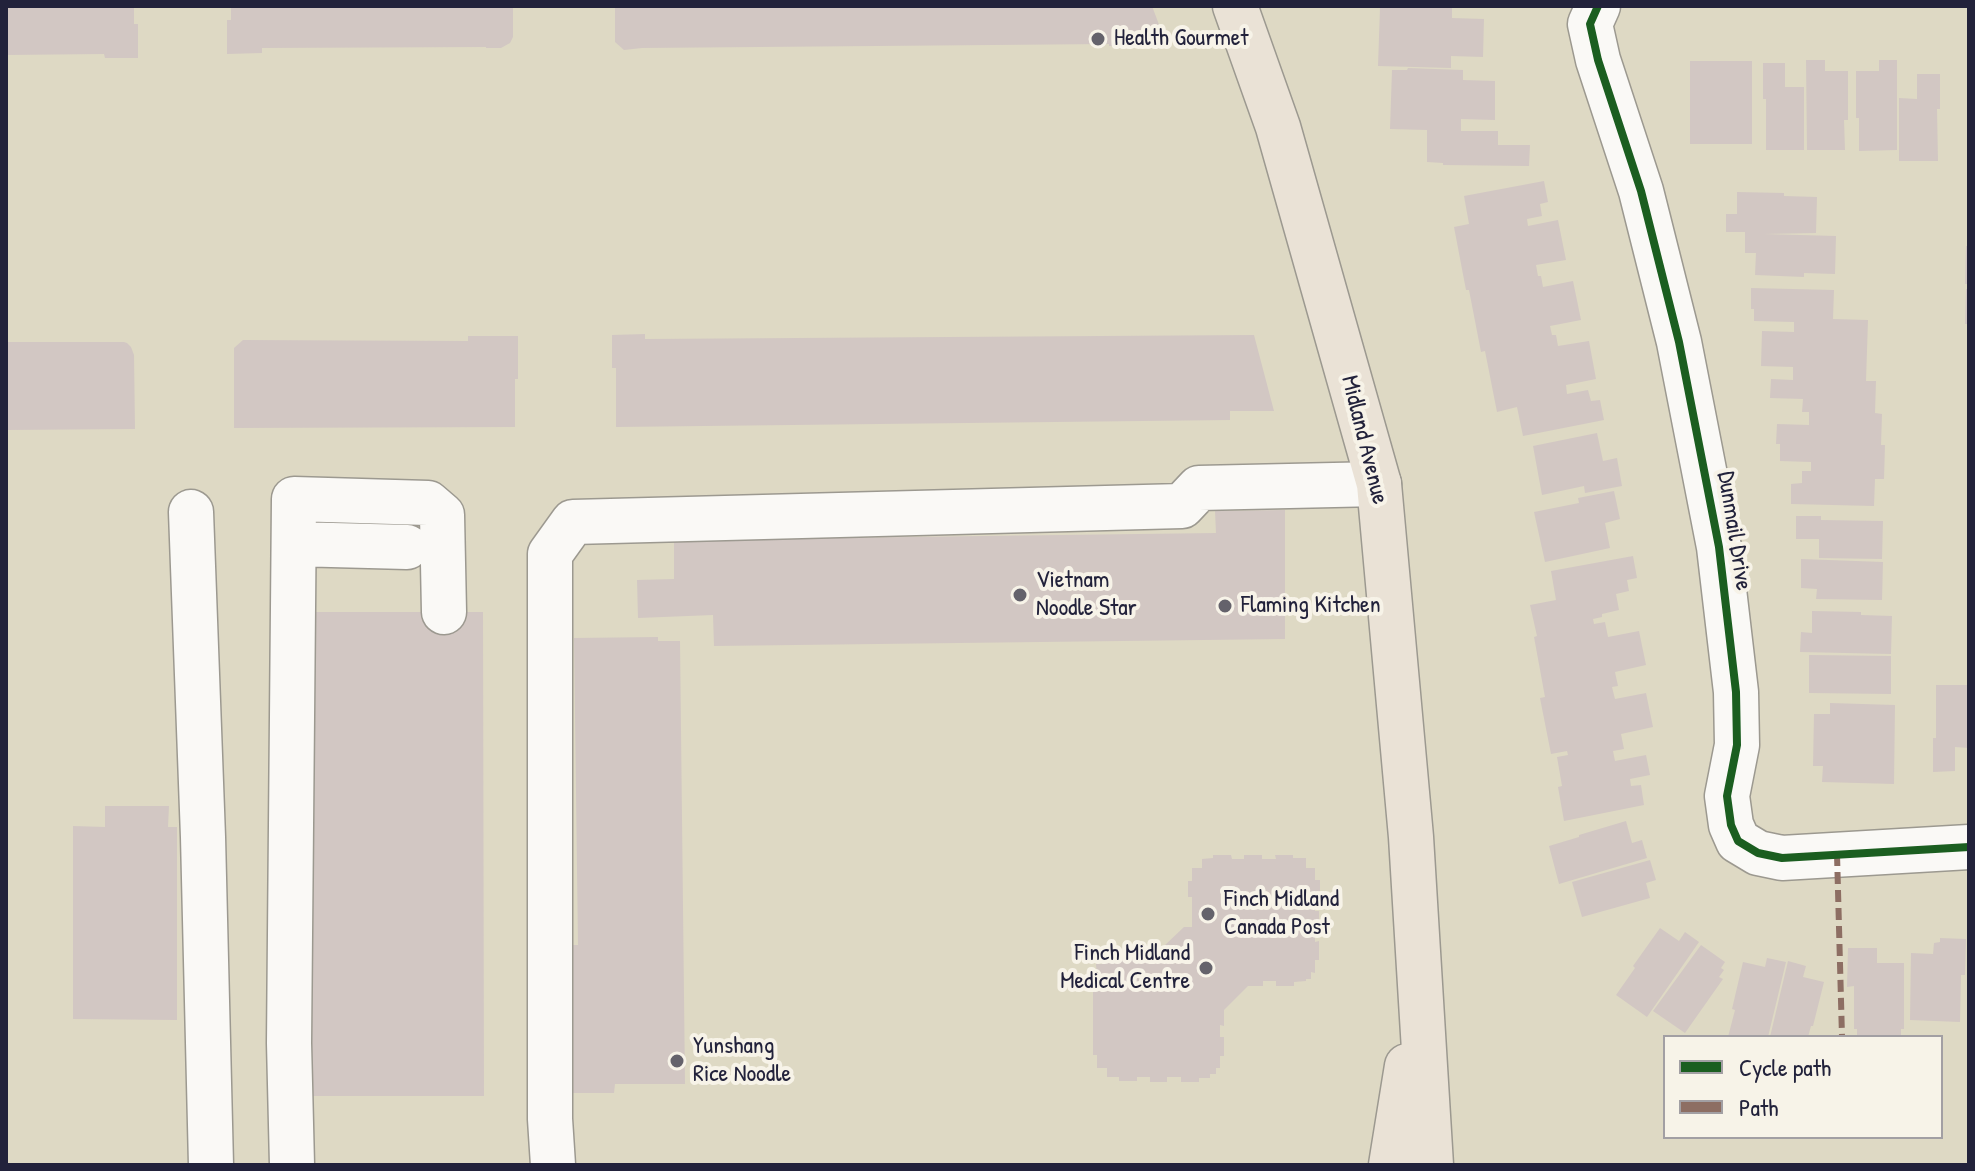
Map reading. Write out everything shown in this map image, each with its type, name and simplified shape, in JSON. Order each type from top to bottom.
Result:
[{"type":"main road","name":"Midland Avenue","points":[[1235,6],[1278,127],[1379,484],[1411,837],[1431,1165]]},
{"type":"main road","name":"Midland Avenue","points":[[1391,1165],[1420,985]]},
{"type":"street","name":"Dunmail Drive","points":[[1598,6],[1590,24],[1598,60],[1641,191],[1679,342],[1719,547],[1736,692],[1737,745],[1727,796],[1731,825],[1738,841],[1758,853],[1782,858],[1969,847]]},
{"type":"street","points":[[553,1165],[550,1119],[550,554],[573,522],[1182,506],[1199,488],[1379,484]]},
{"type":"street","points":[[292,1165],[289,1043],[294,499],[428,503],[442,515],[444,612]]},
{"type":"street","points":[[191,512],[211,1165]]},
{"type":"street","points":[[294,544],[407,547]]},
{"type":"building","points":[[6,6],[134,6],[134,24],[138,24],[138,58],[105,58],[104,54],[6,55]]},
{"type":"building","points":[[231,6],[513,6],[513,37],[501,48],[262,48],[262,53],[227,54],[227,20],[231,20]]},
{"type":"building","points":[[615,6],[1152,6],[1167,46],[1109,44],[624,50],[615,42]]},
{"type":"building","points":[[1452,7],[1452,18],[1484,19],[1483,57],[1451,56],[1451,68],[1378,66],[1380,8]]},
{"type":"building","points":[[1806,60],[1825,60],[1825,71],[1848,71],[1845,150],[1807,150]]},
{"type":"building","points":[[1879,60],[1897,60],[1897,150],[1859,151],[1856,71],[1879,71]]},
{"type":"building","points":[[1690,61],[1752,61],[1752,144],[1690,144]]},
{"type":"building","points":[[1763,63],[1785,63],[1785,87],[1804,87],[1804,150],[1766,150]]},
{"type":"building","points":[[1392,70],[1463,70],[1463,80],[1495,81],[1495,120],[1461,119],[1461,131],[1498,131],[1498,145],[1530,145],[1529,166],[1427,162],[1427,130],[1390,129]]},
{"type":"building","points":[[1917,74],[1940,74],[1938,161],[1899,161],[1899,98],[1917,99]]},
{"type":"building","points":[[1544,181],[1548,202],[1540,204],[1542,216],[1527,219],[1528,226],[1558,220],[1566,260],[1536,265],[1538,276],[1541,276],[1543,287],[1573,281],[1581,320],[1550,326],[1552,335],[1556,335],[1558,346],[1589,341],[1596,379],[1566,385],[1567,394],[1588,390],[1591,401],[1600,400],[1604,420],[1523,436],[1517,407],[1497,412],[1485,351],[1481,352],[1469,290],[1466,290],[1454,227],[1469,224],[1464,196]]},
{"type":"building","points":[[1737,192],[1817,197],[1816,233],[1764,234],[1836,236],[1835,274],[1804,273],[1804,277],[1755,275],[1756,253],[1745,253],[1745,232],[1726,232],[1726,214],[1737,214]]},
{"type":"building","points":[[1966,246],[1969,246],[1969,284],[1965,284]]},
{"type":"building","points":[[1751,288],[1834,290],[1833,319],[1868,320],[1866,381],[1876,381],[1875,413],[1882,414],[1881,445],[1885,445],[1884,479],[1875,479],[1874,506],[1791,504],[1791,484],[1802,483],[1802,471],[1811,471],[1811,462],[1780,461],[1780,444],[1776,444],[1777,424],[1809,425],[1809,412],[1802,412],[1803,399],[1770,398],[1771,379],[1793,380],[1793,367],[1761,366],[1762,331],[1794,332],[1794,322],[1754,321]]},
{"type":"building","points":[[1966,289],[1969,289],[1969,324],[1965,324]]},
{"type":"building","points":[[645,334],[645,339],[1254,335],[1274,411],[1230,411],[1230,420],[616,427],[616,368],[612,368],[612,335]]},
{"type":"building","points":[[468,336],[518,336],[515,427],[234,428],[234,348],[243,340],[468,341]]},
{"type":"building","points":[[6,342],[127,343],[134,355],[135,429],[6,430]]},
{"type":"building","points":[[1597,433],[1603,461],[1617,458],[1622,486],[1585,493],[1584,486],[1542,495],[1533,446]]},
{"type":"building","points":[[1614,491],[1620,519],[1605,523],[1610,548],[1545,562],[1534,512],[1579,503],[1578,498]]},
{"type":"building","points":[[1285,510],[1285,639],[714,646],[713,615],[638,618],[637,580],[674,579],[674,540],[1216,533],[1215,511]]},
{"type":"building","points":[[1796,516],[1821,516],[1821,520],[1883,521],[1882,559],[1819,558],[1819,539],[1796,539]]},
{"type":"building","points":[[1633,556],[1637,578],[1627,580],[1629,591],[1616,594],[1619,610],[1593,619],[1594,624],[1605,622],[1608,637],[1639,631],[1646,665],[1615,672],[1618,686],[1612,687],[1615,699],[1646,693],[1653,727],[1621,734],[1624,749],[1613,751],[1615,761],[1646,755],[1650,775],[1630,779],[1631,786],[1641,785],[1644,805],[1564,821],[1557,757],[1568,755],[1567,751],[1551,754],[1540,698],[1545,697],[1530,605],[1556,600],[1551,571]]},
{"type":"building","points":[[1801,559],[1883,562],[1882,600],[1816,599],[1817,589],[1801,588]]},
{"type":"building","points":[[1812,611],[1892,616],[1891,654],[1800,652],[1801,632],[1812,633]]},
{"type":"building","points":[[305,612],[483,612],[484,1096],[306,1096]]},
{"type":"building","points":[[658,637],[658,641],[680,641],[685,1084],[615,1084],[614,1093],[562,1093],[560,945],[578,945],[574,638]]},
{"type":"building","points":[[1809,655],[1891,656],[1891,694],[1809,693]]},
{"type":"building","points":[[1936,685],[1969,685],[1969,748],[1955,747],[1955,771],[1933,772]]},
{"type":"building","points":[[1830,703],[1895,705],[1894,784],[1822,782],[1823,766],[1813,766],[1814,714],[1830,714]]},
{"type":"building","points":[[105,806],[169,806],[168,827],[177,827],[177,1020],[73,1019],[73,826],[105,827]]},
{"type":"building","points":[[1626,821],[1632,843],[1642,840],[1647,858],[1559,884],[1549,846]]},
{"type":"building","name":"Finch Midland Medical Centre","points":[[1213,855],[1244,859],[1244,855],[1262,855],[1262,859],[1276,859],[1275,855],[1293,855],[1293,858],[1306,858],[1306,868],[1315,868],[1315,880],[1320,880],[1320,898],[1315,899],[1315,911],[1319,911],[1319,930],[1315,929],[1315,942],[1319,941],[1319,960],[1315,960],[1315,973],[1311,972],[1311,979],[1294,982],[1294,986],[1276,986],[1276,981],[1263,981],[1263,986],[1248,986],[1224,1010],[1220,1037],[1224,1037],[1224,1056],[1220,1056],[1220,1068],[1216,1068],[1216,1074],[1210,1074],[1210,1078],[1199,1078],[1199,1082],[1181,1082],[1181,1077],[1167,1077],[1167,1082],[1150,1082],[1150,1077],[1119,1081],[1119,1077],[1107,1077],[1107,1068],[1097,1068],[1097,1055],[1093,1055],[1093,976],[1097,976],[1096,964],[1105,964],[1106,955],[1118,955],[1118,951],[1158,955],[1184,927],[1192,927],[1192,897],[1188,897],[1188,881],[1192,881],[1192,868],[1202,868],[1202,859],[1213,858]]},
{"type":"building","points":[[1650,860],[1656,880],[1646,883],[1650,898],[1582,917],[1572,882]]},
{"type":"building","points":[[1660,928],[1679,941],[1685,932],[1699,942],[1647,1017],[1616,995]]},
{"type":"building","points":[[1940,938],[1966,939],[1960,1022],[1910,1020],[1911,953],[1933,954],[1934,943],[1940,942]]},
{"type":"building","points":[[1701,945],[1725,962],[1719,977],[1723,979],[1685,1033],[1653,1011]]},
{"type":"building","points":[[1848,948],[1877,948],[1877,963],[1904,963],[1904,1029],[1901,1029],[1901,1035],[1857,1035],[1857,1029],[1854,1029],[1854,986],[1847,987]]},
{"type":"building","points":[[1767,958],[1786,962],[1768,1035],[1729,1035],[1743,962],[1765,967]]},
{"type":"building","points":[[1788,961],[1806,966],[1803,977],[1824,982],[1809,1035],[1770,1035]]},
{"type":"marked path","points":[[1837,854],[1842,1035]]},
{"type":"cycle path","points":[[1598,6],[1590,24],[1598,60],[1641,191],[1679,342],[1719,547],[1736,692],[1737,745],[1727,796],[1731,825],[1738,841],[1758,853],[1782,858],[1969,847]]},
{"type":"place","name":"Health Gourmet","points":[[1098,39]]},
{"type":"place","name":"Vietnam Noodle Star","points":[[1020,595]]},
{"type":"place","name":"Flaming Kitchen","points":[[1225,606]]},
{"type":"place","name":"Finch Midland Canada Post","points":[[1208,914]]},
{"type":"place","name":"Finch Midland Medical Centre","points":[[1206,968]]},
{"type":"place","name":"Yunshang Rice Noodle","points":[[677,1061]]}]
